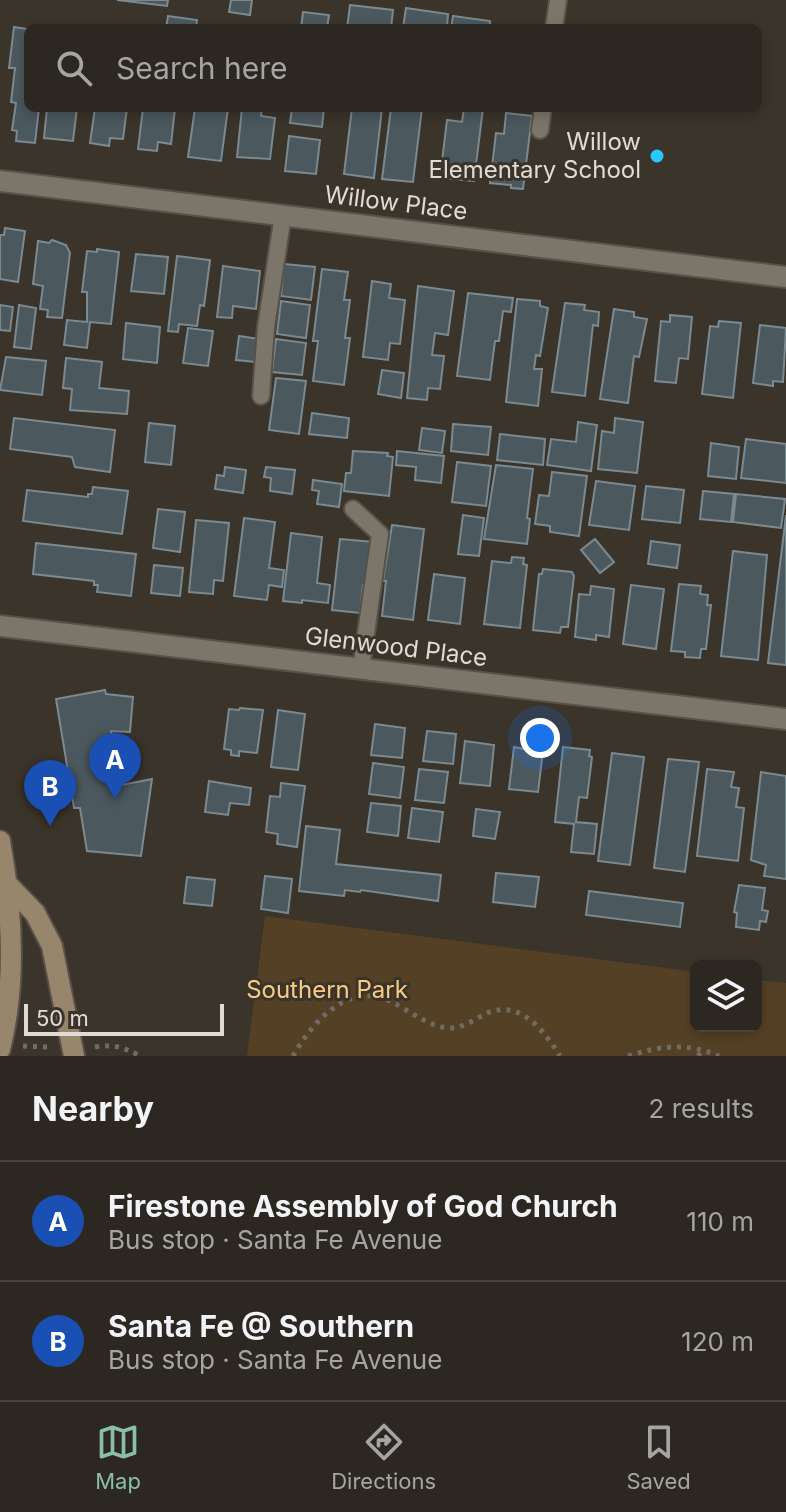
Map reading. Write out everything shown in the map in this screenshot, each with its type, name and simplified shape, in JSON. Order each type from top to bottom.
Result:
[{"type":"street","name":"Willow Place","points":[[0,181],[786,277]]},
{"type":"street","name":"Glenwood Place","points":[[0,626],[786,719]]},
{"type":"street","points":[[0,841],[8,885],[10,968],[0,1049]]},
{"type":"street","points":[[8,885],[35,913],[52,946],[74,1051]]},
{"type":"lane","points":[[555,24],[558,0]]},
{"type":"lane","points":[[540,130],[542,112]]},
{"type":"lane","points":[[261,396],[266,327],[283,215]]},
{"type":"lane","points":[[353,509],[380,534],[361,669]]},
{"type":"path","points":[[293,1056],[312,1026],[344,1002],[362,996],[387,999],[431,1023],[453,1028],[491,1011],[509,1010],[525,1015],[540,1028],[560,1056]]},
{"type":"path","points":[[29,1046],[74,1051],[108,1045],[125,1047],[140,1056]]},
{"type":"path","points":[[628,1056],[652,1048],[680,1045],[719,1056]]},
{"type":"path","points":[[698,1056],[703,1049]]},
{"type":"green space","name":"Southern Park","points":[[265,916],[690,971],[690,1032],[762,1032],[762,981],[786,983],[786,1056],[247,1056]]},
{"type":"building","points":[[117,0],[168,0],[167,6]]},
{"type":"building","points":[[231,0],[252,0],[250,15],[229,12]]},
{"type":"building","points":[[350,5],[393,10],[391,24],[348,24]]},
{"type":"building","points":[[406,8],[448,14],[447,24],[404,24]]},
{"type":"building","points":[[303,12],[329,15],[328,24],[302,24]]},
{"type":"building","points":[[168,16],[197,20],[196,24],[167,24]]},
{"type":"building","points":[[453,16],[490,21],[490,24],[452,24]]},
{"type":"building","points":[[14,27],[24,28],[24,112],[39,112],[35,143],[16,141],[17,131],[12,130],[16,103],[11,102],[15,68],[9,68]]},
{"type":"building","points":[[47,112],[77,112],[73,141],[44,138]]},
{"type":"building","points":[[94,112],[126,112],[123,139],[110,138],[109,146],[90,143]]},
{"type":"building","points":[[143,112],[175,112],[171,144],[158,142],[157,151],[138,149]]},
{"type":"building","points":[[194,112],[227,112],[221,161],[188,157]]},
{"type":"building","points":[[242,112],[262,112],[261,116],[275,118],[270,159],[237,157]]},
{"type":"building","points":[[291,112],[324,112],[322,127],[290,123]]},
{"type":"building","points":[[352,112],[382,112],[374,178],[344,174]]},
{"type":"building","points":[[390,112],[422,112],[413,182],[382,179]]},
{"type":"building","points":[[463,112],[483,112],[474,181],[440,178],[447,120],[462,122]]},
{"type":"building","points":[[506,113],[532,116],[523,189],[490,183],[496,133],[504,134]]},
{"type":"building","points":[[289,136],[320,140],[316,174],[285,171]]},
{"type":"building","points":[[5,228],[25,231],[18,282],[0,279],[0,235],[4,235]]},
{"type":"building","points":[[52,240],[66,245],[70,253],[62,318],[47,317],[48,310],[40,309],[43,286],[33,284],[38,241],[49,243]]},
{"type":"building","points":[[97,249],[119,252],[111,324],[90,322],[87,348],[64,345],[67,320],[87,322],[87,292],[82,292],[87,251],[97,252]]},
{"type":"building","points":[[136,254],[168,257],[164,294],[131,291]]},
{"type":"building","points":[[177,256],[210,260],[204,306],[200,305],[197,326],[179,324],[178,332],[168,331]]},
{"type":"building","points":[[284,264],[315,267],[311,300],[281,296]]},
{"type":"building","points":[[223,266],[260,271],[256,309],[233,306],[232,318],[217,317]]},
{"type":"building","points":[[322,269],[348,272],[344,300],[350,300],[345,338],[350,338],[344,385],[313,381],[318,341],[313,341]]},
{"type":"building","points":[[372,281],[391,284],[389,298],[405,300],[400,344],[390,343],[388,360],[363,357]]},
{"type":"building","points":[[418,286],[454,291],[448,335],[435,333],[432,355],[444,356],[440,389],[428,388],[427,400],[407,398]]},
{"type":"building","points":[[468,293],[513,298],[511,312],[503,311],[490,380],[457,376]]},
{"type":"building","points":[[517,299],[540,301],[540,306],[548,308],[540,356],[536,355],[534,369],[542,369],[538,406],[506,402]]},
{"type":"building","points":[[281,301],[310,305],[306,338],[277,334]]},
{"type":"building","points":[[565,303],[585,305],[584,310],[599,312],[598,326],[593,325],[585,396],[552,392]]},
{"type":"building","points":[[0,305],[13,307],[10,331],[0,330]]},
{"type":"building","points":[[19,305],[36,308],[31,349],[14,347]]},
{"type":"building","points":[[614,309],[634,312],[634,317],[647,319],[639,357],[634,356],[628,403],[600,399]]},
{"type":"building","points":[[670,315],[692,317],[688,359],[679,358],[676,383],[655,381],[661,321],[670,322]]},
{"type":"building","points":[[719,321],[741,323],[733,398],[702,394],[710,326],[718,327]]},
{"type":"building","points":[[126,323],[160,327],[157,363],[123,359]]},
{"type":"building","points":[[760,325],[786,328],[783,382],[773,381],[773,386],[753,383]]},
{"type":"building","points":[[188,328],[213,331],[208,366],[183,363]]},
{"type":"building","points":[[239,336],[260,339],[257,362],[236,360]]},
{"type":"building","points":[[276,339],[306,343],[302,375],[272,372]]},
{"type":"building","points":[[6,357],[46,361],[42,395],[0,390]]},
{"type":"building","points":[[66,358],[102,362],[99,388],[129,391],[127,414],[70,410],[72,389],[63,388]]},
{"type":"building","points":[[382,370],[404,373],[401,398],[378,394]]},
{"type":"building","points":[[276,378],[306,381],[299,434],[269,430]]},
{"type":"building","points":[[312,413],[349,418],[347,438],[309,434]]},
{"type":"building","points":[[14,418],[115,430],[110,472],[75,467],[72,457],[10,449]]},
{"type":"building","points":[[615,418],[643,422],[637,473],[598,469],[602,431],[614,433]]},
{"type":"building","points":[[578,422],[597,425],[591,471],[547,465],[551,439],[576,442]]},
{"type":"building","points":[[149,423],[175,426],[171,465],[145,462]]},
{"type":"building","points":[[453,424],[491,427],[488,455],[451,451]]},
{"type":"building","points":[[422,428],[445,431],[442,453],[419,450]]},
{"type":"building","points":[[500,434],[545,439],[543,465],[497,460]]},
{"type":"building","points":[[746,439],[786,444],[786,483],[741,478]]},
{"type":"building","points":[[711,443],[739,447],[736,479],[708,476]]},
{"type":"building","points":[[353,451],[388,453],[387,456],[393,457],[389,496],[344,491],[346,473],[351,473]]},
{"type":"building","points":[[397,451],[444,456],[441,483],[415,480],[416,467],[396,465]]},
{"type":"building","points":[[457,462],[491,466],[486,506],[452,502]]},
{"type":"building","points":[[496,465],[533,469],[527,544],[484,539]]},
{"type":"building","points":[[225,467],[246,470],[243,493],[215,489],[217,475],[224,476]]},
{"type":"building","points":[[266,467],[295,470],[292,494],[270,491],[271,478],[264,477]]},
{"type":"building","points":[[552,472],[587,476],[579,536],[550,532],[550,526],[535,524],[539,495],[549,496]]},
{"type":"building","points":[[313,480],[342,484],[339,507],[317,504],[319,491],[312,490]]},
{"type":"building","points":[[596,481],[635,486],[629,530],[589,525]]},
{"type":"building","points":[[646,486],[684,490],[680,523],[642,519]]},
{"type":"building","points":[[93,487],[128,491],[122,534],[23,521],[27,490],[88,497]]},
{"type":"building","points":[[703,491],[734,494],[731,522],[700,519]]},
{"type":"building","points":[[736,494],[785,499],[781,528],[733,522]]},
{"type":"building","points":[[158,509],[185,512],[180,552],[153,548]]},
{"type":"building","points":[[463,515],[484,518],[479,556],[458,554]]},
{"type":"building","points":[[786,515],[786,665],[768,663]]},
{"type":"building","points":[[244,518],[275,522],[269,568],[284,570],[282,587],[269,585],[267,600],[234,596]]},
{"type":"building","points":[[196,520],[229,523],[223,581],[214,580],[213,594],[189,592]]},
{"type":"building","points":[[392,525],[424,529],[413,620],[382,616],[386,581],[383,581]]},
{"type":"building","points":[[291,533],[322,537],[317,583],[330,585],[328,603],[283,601]]},
{"type":"building","points":[[340,539],[374,542],[369,585],[363,585],[360,613],[332,610]]},
{"type":"building","points":[[595,539],[614,562],[600,573],[581,550]]},
{"type":"building","points":[[651,541],[680,545],[677,568],[648,564]]},
{"type":"building","points":[[36,543],[136,554],[131,596],[97,592],[98,585],[94,585],[94,581],[33,574]]},
{"type":"building","points":[[733,551],[767,555],[758,660],[721,656]]},
{"type":"building","points":[[512,557],[524,558],[523,564],[527,565],[520,628],[484,624],[492,561],[511,563]]},
{"type":"building","points":[[154,565],[183,568],[180,596],[151,593]]},
{"type":"building","points":[[543,569],[572,572],[574,576],[568,627],[561,627],[560,633],[533,630],[539,574]]},
{"type":"building","points":[[434,574],[465,578],[460,624],[428,620]]},
{"type":"building","points":[[679,584],[701,586],[700,594],[708,595],[707,605],[711,605],[706,649],[701,649],[700,658],[685,657],[685,652],[671,651]]},
{"type":"building","points":[[631,585],[664,589],[656,649],[623,644]]},
{"type":"building","points":[[591,586],[614,589],[609,637],[596,635],[596,640],[575,637],[579,594],[590,595]]},
{"type":"building","points":[[105,690],[106,694],[133,697],[130,732],[111,731],[121,785],[152,779],[141,856],[87,851],[80,808],[74,808],[56,699]]},
{"type":"building","points":[[229,709],[263,710],[257,753],[239,751],[239,756],[231,755],[231,750],[224,749]]},
{"type":"building","points":[[278,710],[305,714],[298,770],[271,767]]},
{"type":"building","points":[[375,724],[405,728],[402,758],[371,755]]},
{"type":"building","points":[[427,731],[456,734],[453,764],[423,761]]},
{"type":"building","points":[[465,741],[494,745],[490,786],[460,783]]},
{"type":"building","points":[[526,743],[536,744],[535,750],[543,751],[538,792],[509,789],[514,747],[525,749]]},
{"type":"building","points":[[563,747],[590,750],[589,756],[592,757],[587,798],[579,797],[576,822],[597,824],[594,854],[571,852],[574,824],[555,822]]},
{"type":"building","points":[[612,753],[644,757],[630,865],[598,861]]},
{"type":"building","points":[[668,759],[699,762],[685,872],[654,868]]},
{"type":"building","points":[[373,763],[404,767],[400,798],[369,794]]},
{"type":"building","points":[[419,769],[448,772],[444,803],[415,800]]},
{"type":"building","points":[[707,769],[734,772],[731,787],[739,788],[736,807],[744,808],[738,861],[697,856]]},
{"type":"building","points":[[761,772],[786,776],[786,879],[764,876],[766,865],[751,860]]},
{"type":"building","points":[[209,781],[251,788],[249,805],[230,803],[228,815],[205,812]]},
{"type":"building","points":[[281,783],[305,786],[297,847],[277,844],[278,834],[266,832],[270,796],[280,797]]},
{"type":"building","points":[[371,803],[401,806],[398,836],[367,832]]},
{"type":"building","points":[[412,808],[443,812],[439,842],[408,838]]},
{"type":"building","points":[[476,809],[500,812],[495,839],[473,836]]},
{"type":"building","points":[[306,826],[340,830],[336,864],[441,875],[438,901],[361,890],[345,890],[344,896],[299,891]]},
{"type":"building","points":[[496,873],[539,877],[535,907],[493,902]]},
{"type":"building","points":[[265,876],[292,879],[288,913],[261,909]]},
{"type":"building","points":[[187,877],[215,880],[212,906],[184,903]]},
{"type":"building","points":[[739,885],[765,888],[762,910],[768,911],[766,922],[760,921],[759,930],[736,927],[737,913],[734,912]]},
{"type":"building","points":[[589,891],[683,903],[680,927],[586,915]]},
{"type":"place","name":"Willow Elementary School","points":[[657,156]]},
{"type":"place","name":"Firestone Assembly of God Church","points":[[115,799]]},
{"type":"place","name":"Santa Fe @ Southern","points":[[50,826]]}]
